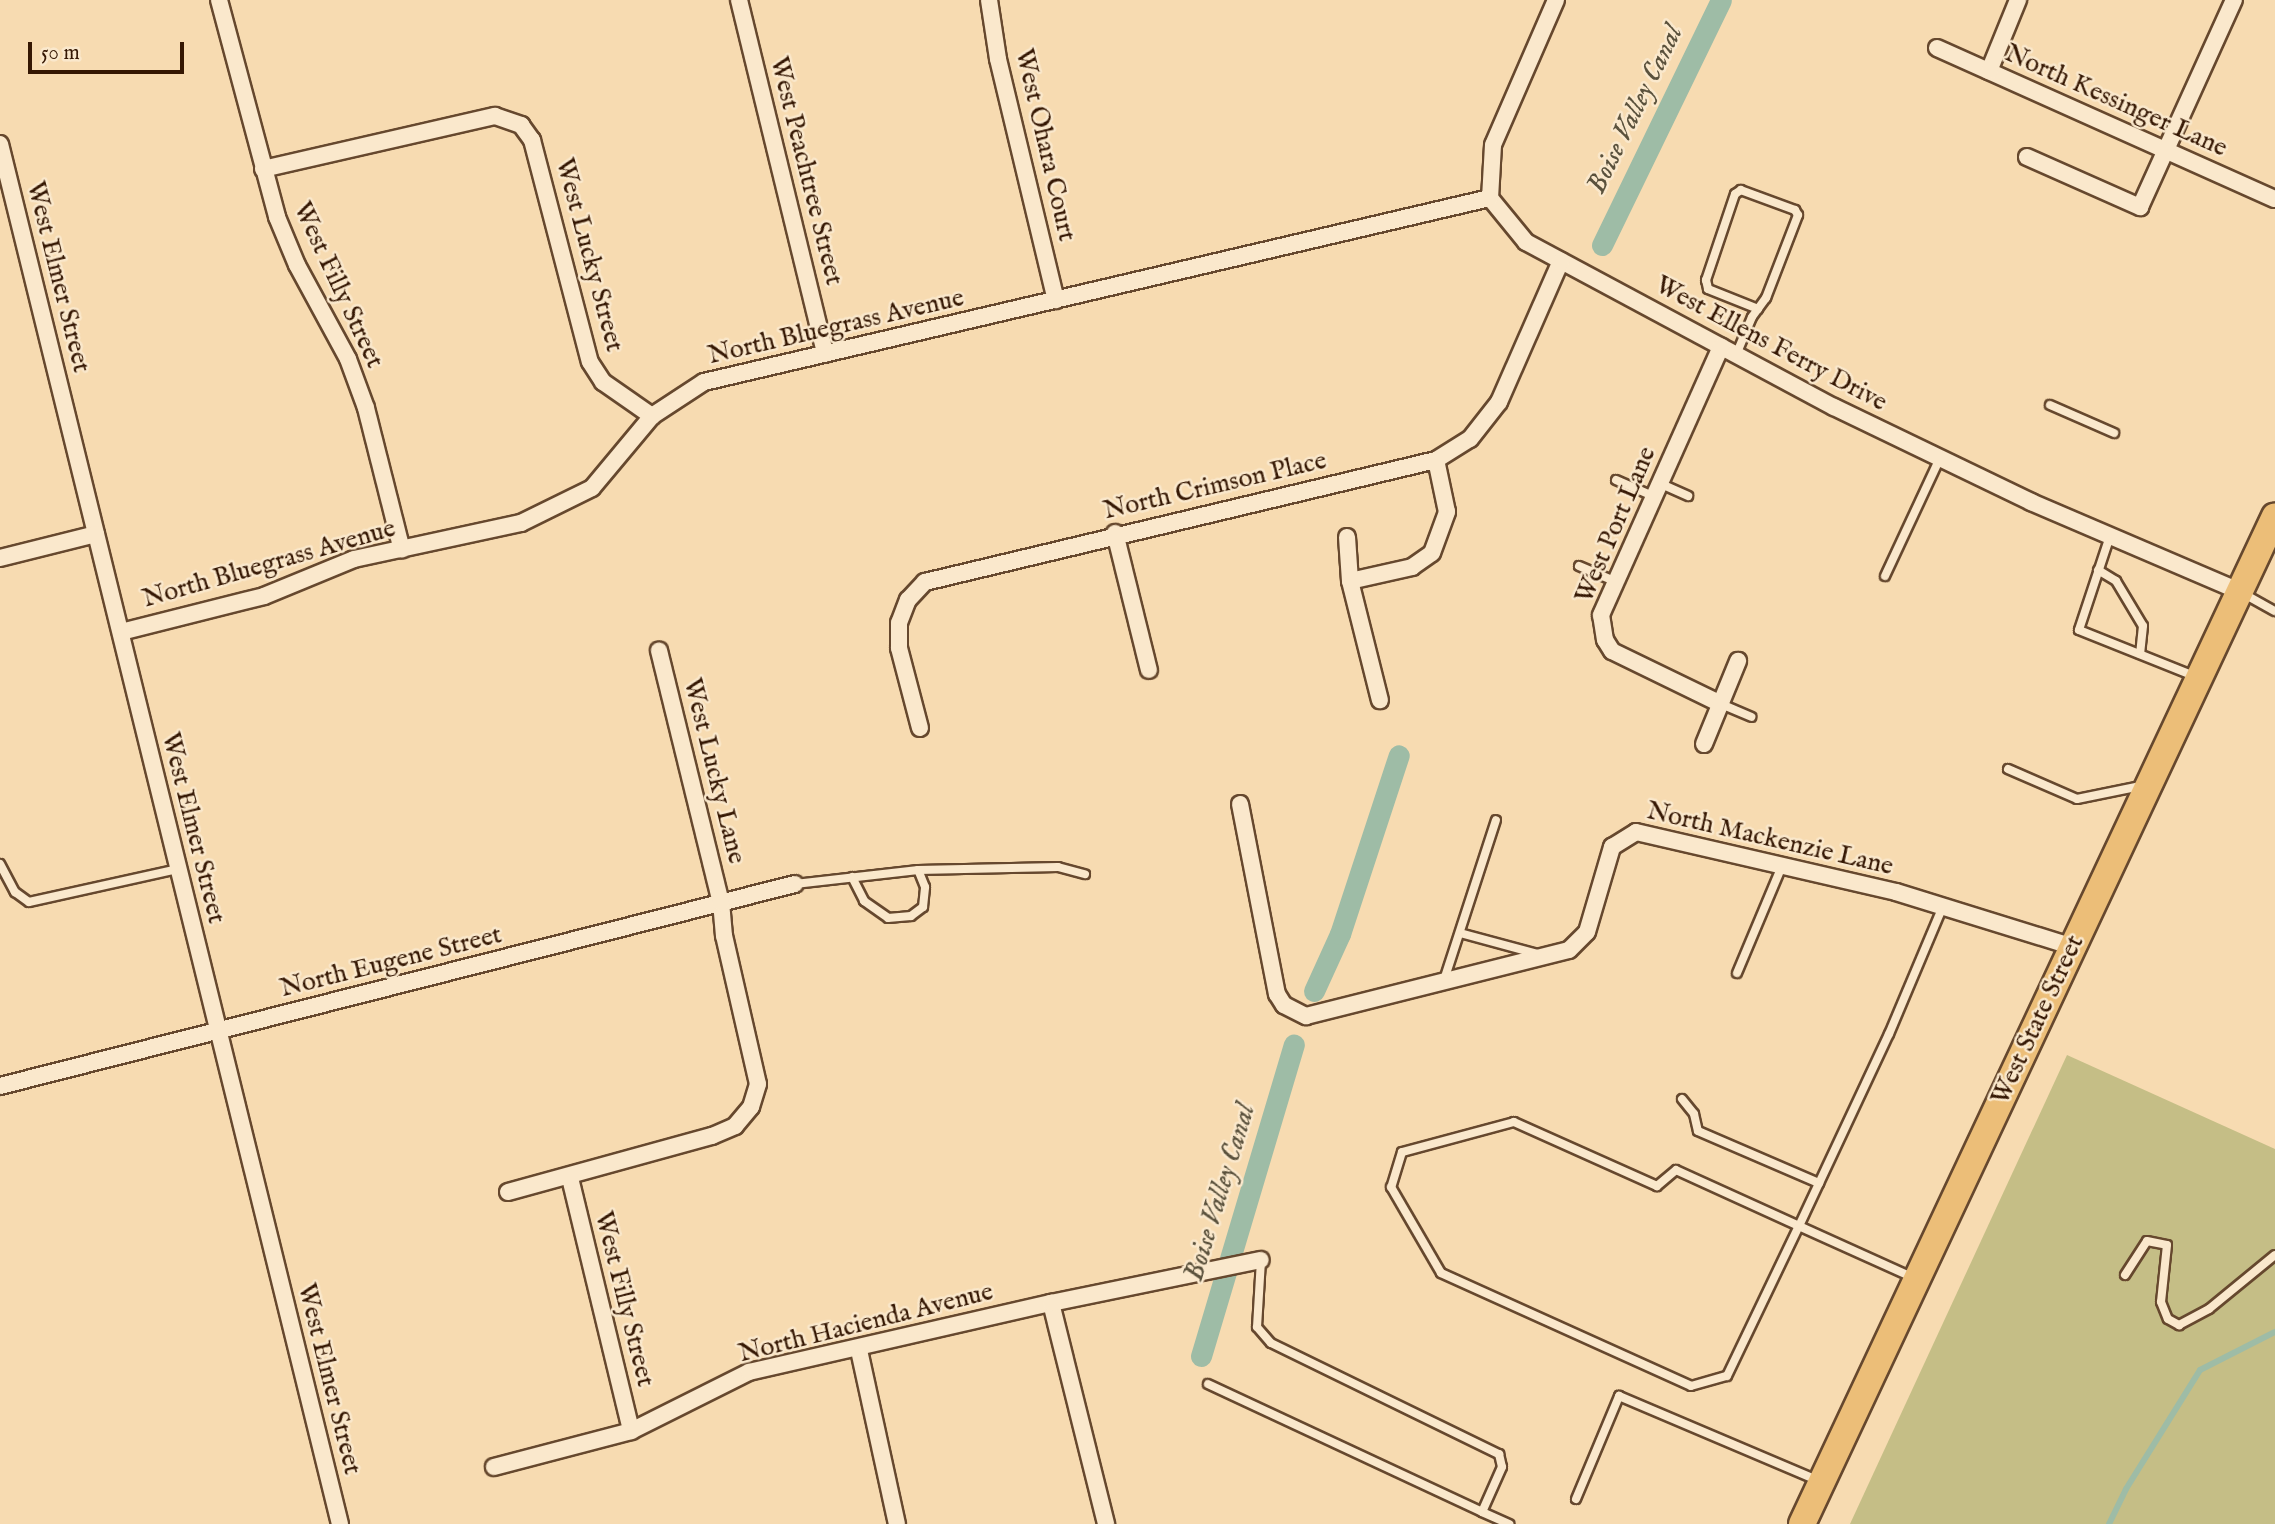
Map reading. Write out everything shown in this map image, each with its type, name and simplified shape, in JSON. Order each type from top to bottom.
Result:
[{"type":"main road","name":"West State Street","points":[[1802,1524],[2070,946],[2151,784],[2275,516]]},
{"type":"street","name":"West Filly Street","points":[[219,0],[263,169],[297,265],[348,359],[366,408],[402,550]]},
{"type":"street","name":"West Peachtree Street","points":[[739,0],[825,354]]},
{"type":"street","name":"West Ohara Court","points":[[989,0],[998,59],[1056,300]]},
{"type":"street","points":[[1490,198],[1493,145],[1556,0]]},
{"type":"street","points":[[1989,71],[2018,0]]},
{"type":"street","points":[[2028,157],[2140,207],[2234,0]]},
{"type":"street","name":"North Kessinger Lane","points":[[1937,48],[2275,199]]},
{"type":"street","name":"West Lucky Street","points":[[263,169],[495,116],[521,125],[532,140],[590,362],[603,382],[652,416]]},
{"type":"street","name":"West Elmer Street","points":[[0,144],[340,1524]]},
{"type":"street","name":"North Bluegrass Avenue","points":[[121,632],[264,596],[354,559],[521,523],[592,488],[652,416],[704,382],[1490,198]]},
{"type":"street","name":"West Ellens Ferry Drive","points":[[1490,198],[1526,242],[1736,355],[1940,458],[2110,536],[2241,592]]},
{"type":"street","name":"North Crimson Place","points":[[920,729],[899,648],[899,623],[908,600],[925,582],[1115,533],[1436,460],[1470,439],[1499,402],[1561,261]]},
{"type":"street","name":"West Port Lane","points":[[1721,346],[1601,615],[1605,640],[1612,651],[1721,704]]},
{"type":"street","points":[[1350,581],[1412,567],[1432,553],[1447,512],[1436,460]]},
{"type":"street","points":[[1115,533],[1149,670]]},
{"type":"street","points":[[0,558],[96,534]]},
{"type":"street","points":[[1347,537],[1350,581],[1380,700]]},
{"type":"street","name":"West Lucky Lane","points":[[659,651],[721,903]]},
{"type":"street","points":[[1704,744],[1738,660]]},
{"type":"street","name":"North Mackenzie Lane","points":[[1240,804],[1277,994],[1284,1005],[1295,1013],[1318,1015],[1549,957],[1580,943],[1587,932],[1612,847],[1626,834],[1644,831],[1783,863],[1942,906],[2070,946]]},
{"type":"street","name":"North Eugene Street","points":[[0,1086],[794,884]]},
{"type":"street","points":[[508,1192],[570,1178],[712,1136],[735,1126],[751,1107],[758,1084],[724,939],[721,903]]},
{"type":"street","name":"West Filly Street","points":[[570,1178],[631,1431]]},
{"type":"street","name":"North Hacienda Avenue","points":[[494,1467],[631,1431],[750,1372],[859,1350],[1051,1303],[1261,1261]]},
{"type":"street","points":[[1051,1303],[1106,1524]]},
{"type":"street","points":[[859,1350],[897,1524]]},
{"type":"lane","points":[[1736,355],[1758,309],[1798,215],[1796,210],[1741,190],[1735,194],[1706,280],[1708,289],[1758,309]]},
{"type":"lane","points":[[2050,405],[2114,433]]},
{"type":"lane","points":[[1885,576],[1940,458]]},
{"type":"lane","points":[[1616,480],[1688,496]]},
{"type":"lane","points":[[2110,536],[2079,630],[2200,679]]},
{"type":"lane","points":[[1578,566],[1615,581]]},
{"type":"lane","points":[[2098,570],[2116,581],[2143,626],[2140,654]]},
{"type":"lane","points":[[2241,592],[2275,611]]},
{"type":"lane","points":[[1721,704],[1751,717]]},
{"type":"lane","points":[[2008,769],[2077,799],[2151,784]]},
{"type":"lane","points":[[1443,983],[1496,820]]},
{"type":"lane","points":[[1737,973],[1783,863]]},
{"type":"lane","points":[[0,864],[15,892],[29,902],[178,869]]},
{"type":"lane","points":[[794,884],[918,870],[1058,867],[1085,874]]},
{"type":"lane","points":[[852,877],[864,901],[888,918],[911,916],[923,907],[925,887],[918,870]]},
{"type":"lane","points":[[1917,1280],[1800,1226],[1676,1170],[1657,1186],[1514,1122],[1402,1152],[1391,1187],[1441,1273],[1691,1386],[1727,1376],[1800,1226],[1942,906]]},
{"type":"lane","points":[[1460,933],[1549,957]]},
{"type":"lane","points":[[1682,1099],[1694,1114],[1698,1131],[1819,1183]]},
{"type":"lane","points":[[2125,1275],[2147,1241],[2166,1245],[2161,1302],[2168,1319],[2179,1325],[2210,1309],[2275,1255]]},
{"type":"lane","points":[[1261,1261],[1257,1327],[1271,1343],[1499,1454],[1502,1467],[1482,1512]]},
{"type":"lane","points":[[1208,1384],[1509,1524]]},
{"type":"lane","points":[[1576,1499],[1619,1396],[1822,1482]]},
{"type":"shaded area","points":[[2067,1055],[2275,1149],[2275,1524],[1850,1524]]},
{"type":"waterway","name":"Boise Valley Canal","points":[[1602,245],[1721,0]]},
{"type":"waterway","name":"Boise Valley Canal","points":[[1314,991],[1340,934],[1399,755]]},
{"type":"waterway","name":"Boise Valley Canal","points":[[1201,1356],[1294,1045]]},
{"type":"waterway","points":[[2109,1524],[2126,1489],[2200,1370],[2275,1332]]}]
